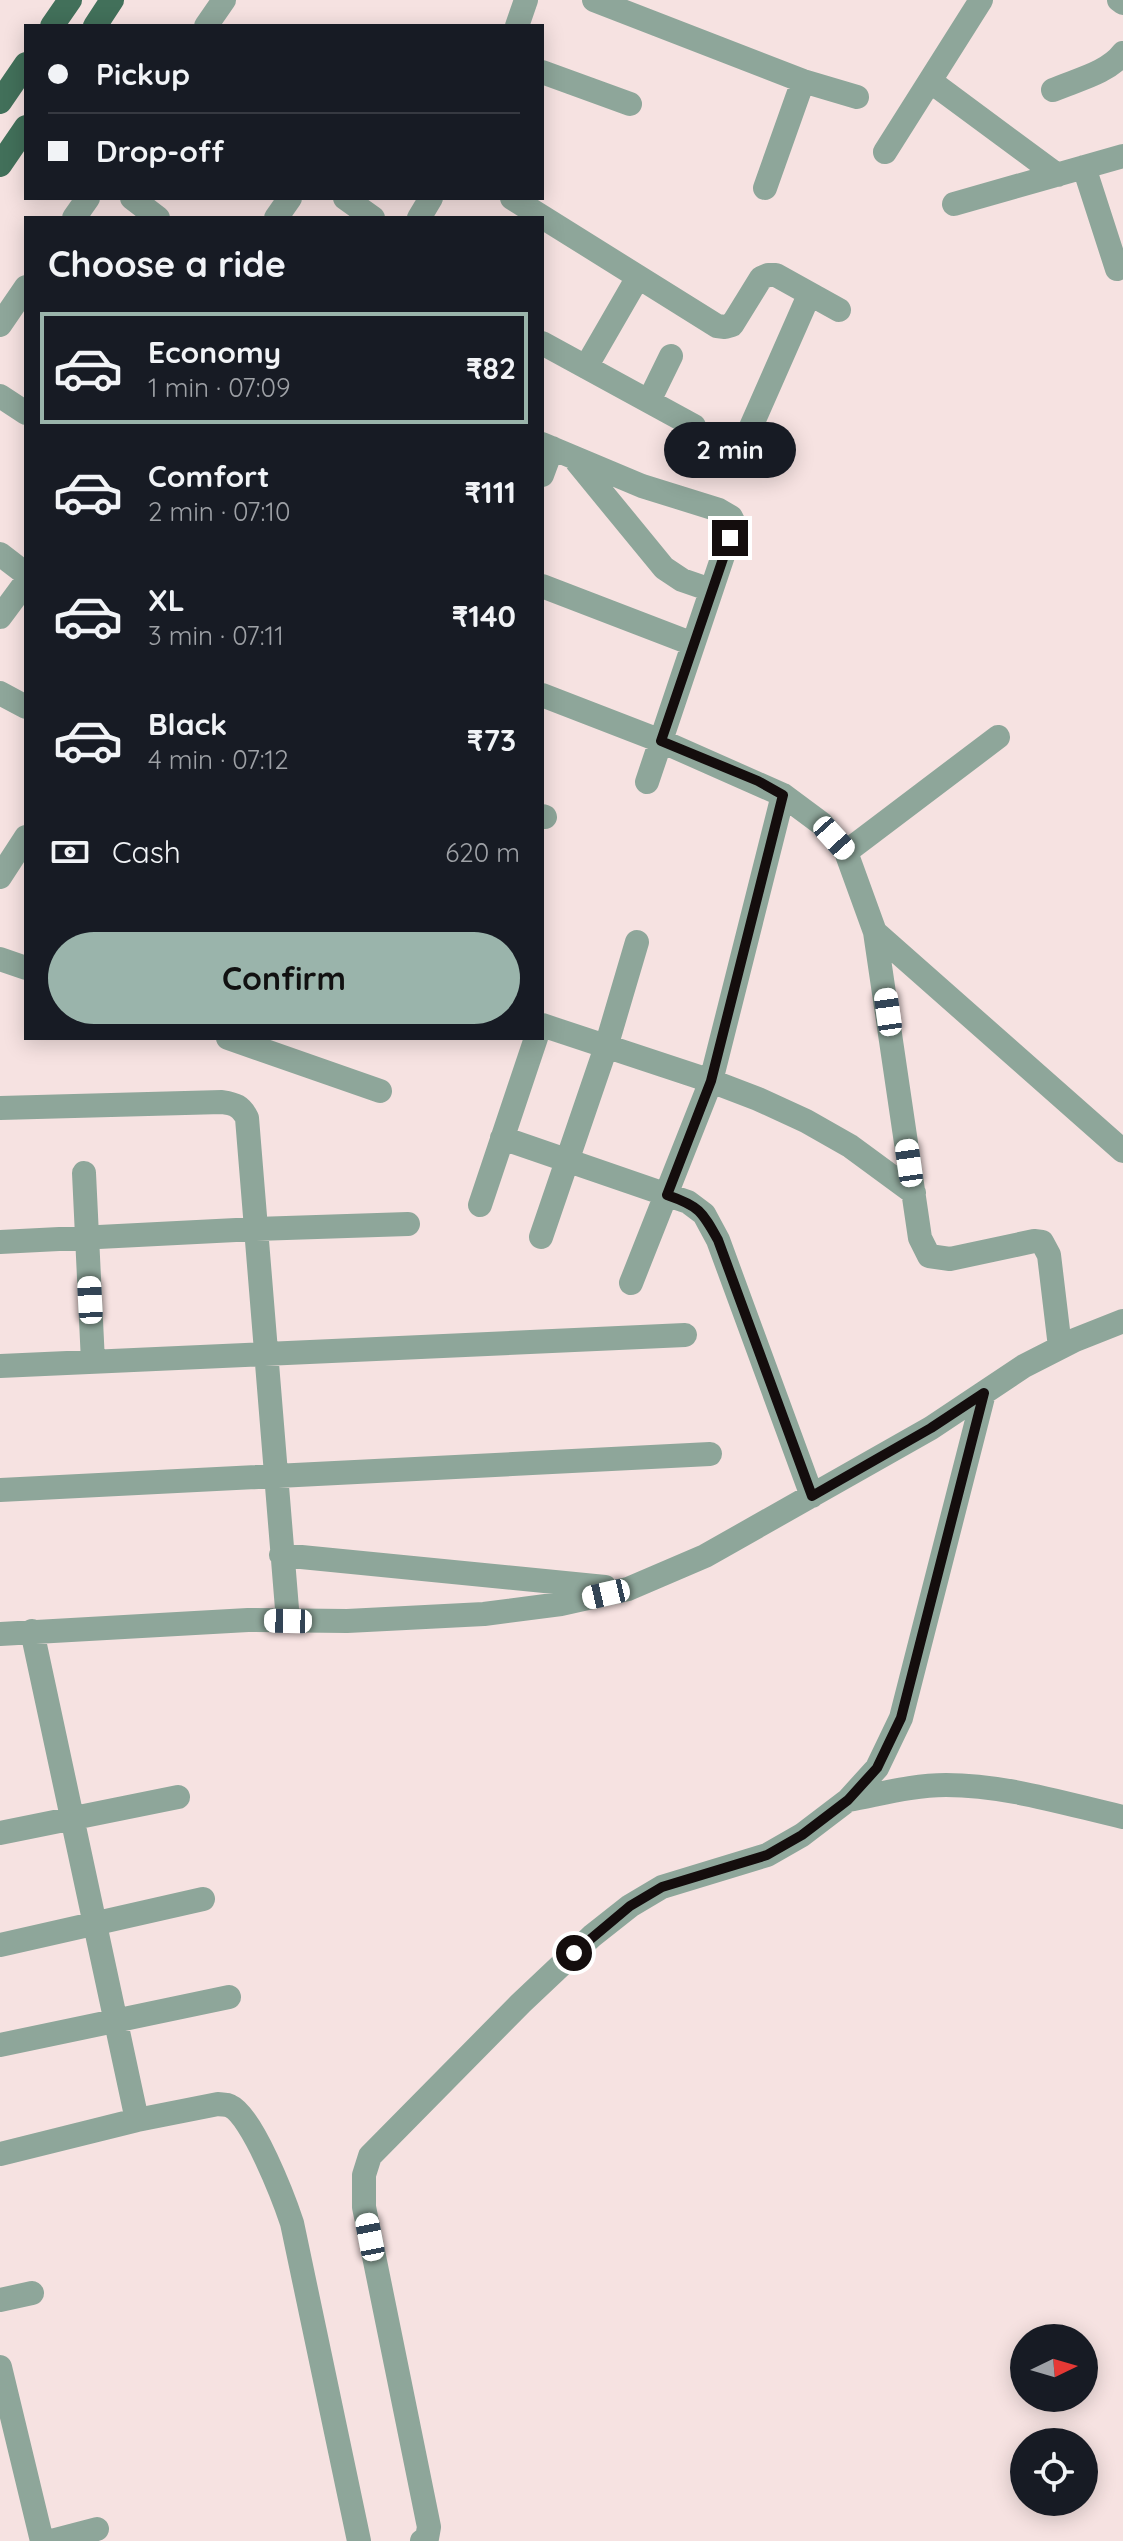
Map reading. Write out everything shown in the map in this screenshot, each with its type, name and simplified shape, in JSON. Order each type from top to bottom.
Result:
[{"type":"main road","points":[[53,24],[70,0]]},
{"type":"main road","points":[[99,24],[112,0]]},
{"type":"main road","points":[[0,102],[24,67]]},
{"type":"main road","points":[[0,165],[24,130]]},
{"type":"street","points":[[207,24],[224,0]]},
{"type":"street","points":[[518,24],[526,0]]},
{"type":"street","points":[[594,0],[803,81],[857,97]]},
{"type":"street","points":[[885,152],[981,0]]},
{"type":"street","points":[[1053,90],[1108,67],[1117,62],[1123,53]]},
{"type":"street","points":[[544,73],[630,104]]},
{"type":"street","points":[[765,188],[803,81]]},
{"type":"street","points":[[930,81],[1057,175]]},
{"type":"street","points":[[954,204],[1123,156]]},
{"type":"street","points":[[1084,167],[1117,269]]},
{"type":"street","points":[[135,200],[155,216]]},
{"type":"street","points":[[348,200],[370,216]]},
{"type":"street","points":[[515,200],[541,216]]},
{"type":"street","points":[[544,218],[717,326],[732,325],[761,278],[768,275],[776,275],[839,310]]},
{"type":"street","points":[[586,367],[638,277]]},
{"type":"street","points":[[0,325],[24,290]]},
{"type":"street","points":[[746,438],[809,295]]},
{"type":"street","points":[[544,344],[694,426]]},
{"type":"street","points":[[649,401],[671,356]]},
{"type":"street","points":[[0,396],[24,412]]},
{"type":"street","points":[[544,471],[556,450]]},
{"type":"street","points":[[556,450],[664,568],[682,580],[711,590]]},
{"type":"street","points":[[556,450],[642,486],[719,510],[731,517],[734,523],[647,782]]},
{"type":"street","points":[[0,554],[24,572]]},
{"type":"street","points":[[0,617],[24,585]]},
{"type":"street","points":[[544,587],[693,644]]},
{"type":"street","points":[[0,693],[24,706]]},
{"type":"street","points":[[544,696],[758,781],[822,824],[846,852],[875,932],[920,1238],[929,1256],[938,1259],[1042,1242],[1049,1255],[1060,1347]]},
{"type":"street","points":[[846,852],[998,737]]},
{"type":"street","points":[[631,1283],[711,1081],[783,795]]},
{"type":"street","points":[[0,877],[24,843]]},
{"type":"street","points":[[875,932],[1123,1151]]},
{"type":"street","points":[[541,1237],[606,1047],[637,942]]},
{"type":"street","points":[[0,959],[24,967]]},
{"type":"street","points":[[544,1026],[758,1099],[850,1146],[914,1193]]},
{"type":"street","points":[[240,1040],[283,1047],[380,1091]]},
{"type":"street","points":[[480,1205],[535,1040]]},
{"type":"street","points":[[0,1108],[222,1102],[235,1104],[243,1110],[247,1118],[288,1621]]},
{"type":"street","points":[[502,1138],[688,1202],[704,1214],[718,1240],[812,1496]]},
{"type":"street","points":[[84,1173],[93,1362]]},
{"type":"street","points":[[0,1242],[408,1224]]},
{"type":"street","points":[[0,1634],[248,1620],[347,1621],[484,1614],[561,1604],[628,1589],[705,1556],[931,1428],[1024,1366],[1060,1347],[1123,1321]]},
{"type":"street","points":[[0,1366],[685,1335]]},
{"type":"street","points":[[422,2541],[427,2538],[429,2527],[364,2207],[364,2175],[370,2156],[521,2003],[592,1936],[630,1906],[662,1887],[767,1855],[802,1835],[848,1800],[877,1768],[901,1718],[984,1393]]},
{"type":"street","points":[[0,1490],[710,1454]]},
{"type":"street","points":[[281,1555],[628,1589]]},
{"type":"street","points":[[32,1631],[137,2120]]},
{"type":"street","points":[[848,1800],[916,1787],[949,1785],[1020,1794],[1123,1817]]},
{"type":"street","points":[[0,1833],[178,1797]]},
{"type":"street","points":[[0,1945],[203,1899]]},
{"type":"street","points":[[0,2045],[229,1997]]},
{"type":"street","points":[[0,2154],[137,2120],[218,2104],[230,2106],[243,2116],[280,2188],[292,2223],[359,2541]]},
{"type":"street","points":[[0,2300],[32,2293]]},
{"type":"street","points":[[0,2367],[42,2541]]},
{"type":"street","points":[[51,2541],[97,2529]]},
{"type":"route","points":[[574,1953],[630,1906],[662,1887],[767,1855],[802,1835],[848,1800],[877,1768],[901,1718],[984,1393],[931,1428],[812,1496],[718,1240],[704,1214],[688,1202],[667,1195],[711,1081],[783,795],[758,781],[661,741],[730,538]]}]
